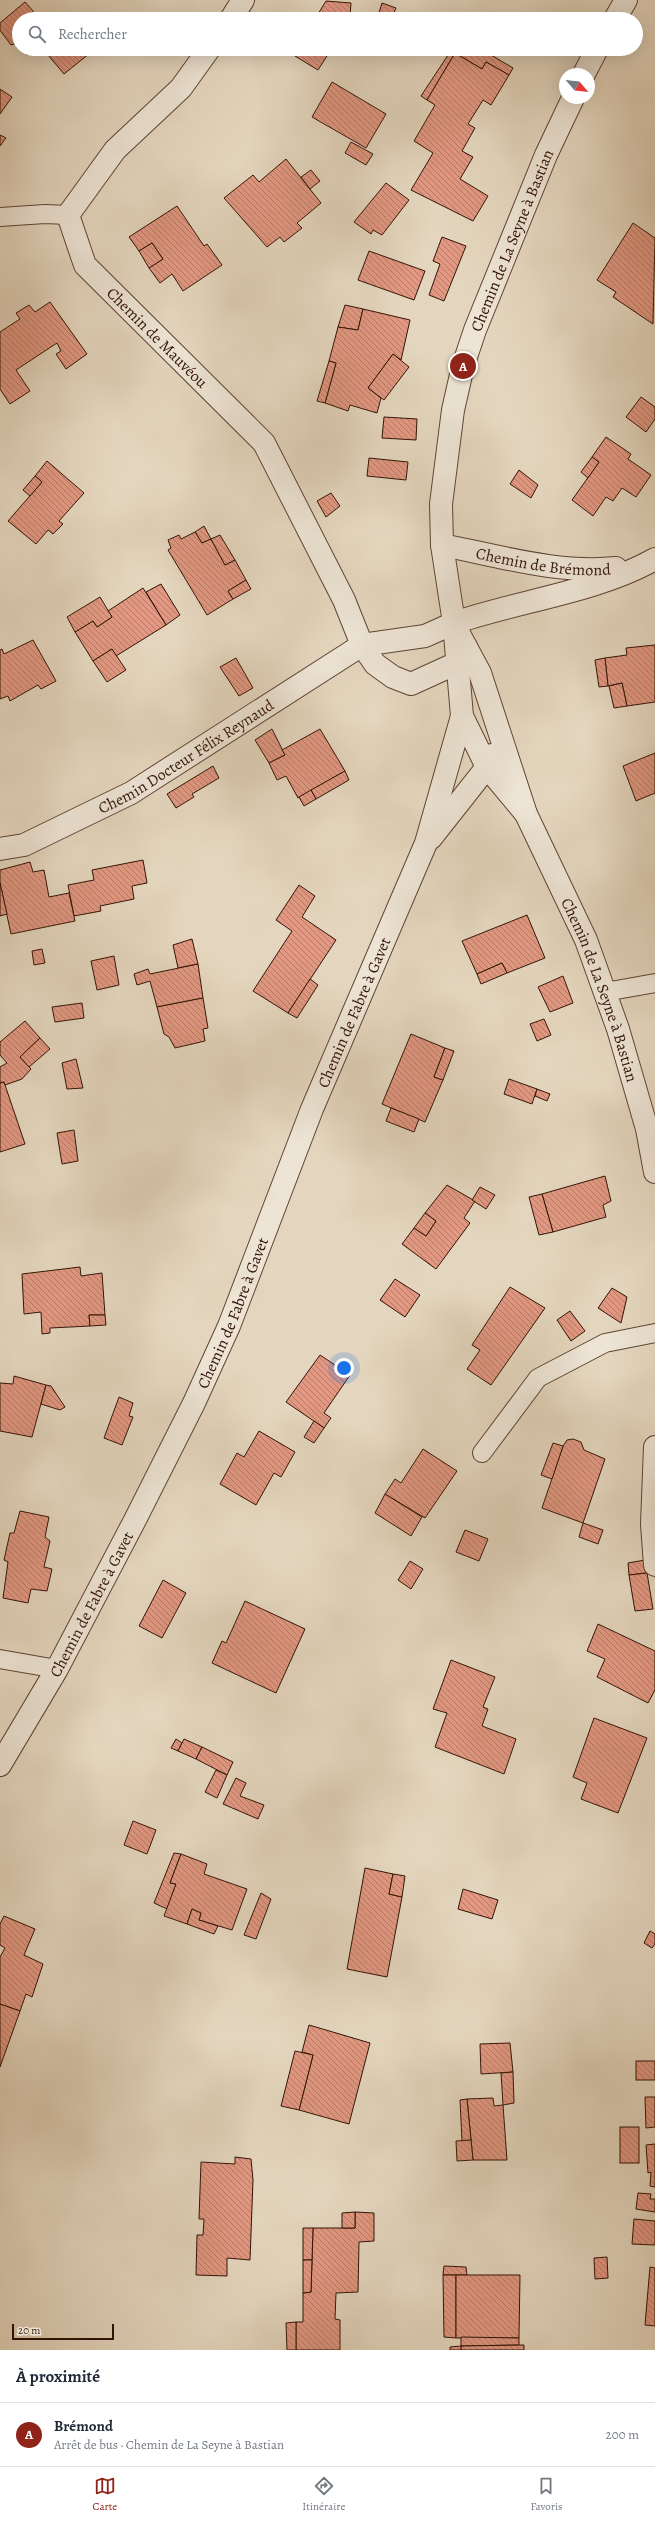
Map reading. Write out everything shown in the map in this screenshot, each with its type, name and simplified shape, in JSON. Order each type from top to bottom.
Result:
[{"type":"street","points":[[235,12],[243,0]]},
{"type":"street","points":[[619,12],[626,0]]},
{"type":"street","points":[[68,215],[115,150],[180,88],[204,56]]},
{"type":"street","points":[[587,68],[593,56]]},
{"type":"street","name":"Chemin de La Seyne à Bastian","points":[[526,814],[487,767],[462,716],[461,655],[454,624],[442,545],[441,504],[445,461],[463,366],[475,330],[546,155],[570,104]]},
{"type":"street","name":"Chemin de Mauvéou","points":[[68,215],[85,265],[264,443],[344,600],[362,645]]},
{"type":"street","name":"Chemin de Brémond","points":[[442,545],[559,568],[594,570],[650,562]]},
{"type":"street","name":"Chemin de Brémond","points":[[454,624],[486,612],[576,590],[650,562]]},
{"type":"street","points":[[454,624],[425,636],[362,645],[375,664],[393,677],[411,684],[461,655]]},
{"type":"street","name":"Chemin Docteur Félix Reynaud","points":[[0,849],[24,845],[131,793],[362,645]]},
{"type":"street","name":"Chemin de La Seyne à Bastian","points":[[461,655],[480,673],[526,814],[586,940],[605,992],[647,1129],[655,1172]]},
{"type":"street","name":"Chemin de Fabre à Gavet","points":[[0,1765],[57,1670],[191,1409],[229,1326],[312,1109],[426,843],[462,716]]},
{"type":"street","name":"Chemin de Fabre à Gavet","points":[[426,843],[487,767],[501,735]]},
{"type":"street","points":[[655,1447],[652,1524],[655,1565]]},
{"type":"lane","points":[[0,217],[45,214],[68,215]]},
{"type":"lane","points":[[605,992],[655,983]]},
{"type":"lane","points":[[482,1453],[538,1378],[604,1343],[655,1333]]},
{"type":"lane","points":[[0,1659],[57,1670]]},
{"type":"building","points":[[326,1],[351,3],[350,12],[319,12]]},
{"type":"building","points":[[25,2],[34,12],[13,12]]},
{"type":"building","points":[[382,3],[396,8],[394,12],[379,12]]},
{"type":"building","points":[[12,13],[12,45],[0,30],[0,23]]},
{"type":"building","points":[[49,56],[86,56],[64,74]]},
{"type":"building","points":[[295,56],[327,56],[318,70]]},
{"type":"building","points":[[447,56],[453,56],[427,100],[421,96]]},
{"type":"building","points":[[453,56],[460,56],[482,69],[486,62],[509,75],[491,105],[483,100],[468,124],[475,128],[462,151],[473,157],[460,179],[488,196],[473,221],[411,190],[433,153],[414,141],[435,105],[427,100]]},
{"type":"building","points":[[460,56],[493,56],[513,68],[509,75],[486,62],[482,69]]},
{"type":"building","points":[[332,82],[386,114],[366,148],[312,117]]},
{"type":"building","points":[[0,89],[12,97],[0,114]]},
{"type":"building","points":[[0,135],[6,138],[0,146]]},
{"type":"building","points":[[351,142],[373,154],[366,165],[345,153]]},
{"type":"building","points":[[286,159],[321,203],[297,223],[302,228],[284,242],[280,237],[267,247],[224,198],[253,175],[259,182]]},
{"type":"building","points":[[311,170],[320,181],[310,189],[301,177]]},
{"type":"building","points":[[386,183],[409,200],[382,235],[373,230],[371,234],[354,222]]},
{"type":"building","points":[[177,206],[204,246],[207,244],[222,265],[183,291],[172,274],[160,283],[149,268],[163,259],[152,243],[139,251],[129,237]]},
{"type":"building","points":[[633,223],[655,238],[653,324],[613,297],[616,292],[597,280]]},
{"type":"building","points":[[442,237],[466,246],[444,301],[429,295],[440,264],[433,261]]},
{"type":"building","points":[[152,243],[163,259],[149,268],[139,251]]},
{"type":"building","points":[[369,251],[425,271],[414,300],[358,280]]},
{"type":"building","points":[[50,302],[87,354],[66,369],[56,354],[61,351],[57,343],[16,370],[30,391],[10,404],[0,389],[0,332],[20,319],[16,313],[29,305],[35,312]]},
{"type":"building","points":[[345,305],[363,309],[358,330],[338,327]]},
{"type":"building","points":[[363,309],[410,320],[401,360],[393,354],[368,388],[381,398],[377,413],[350,405],[348,411],[325,403],[336,363],[329,361],[338,327],[358,330]]},
{"type":"building","points":[[393,354],[409,367],[384,400],[368,388]]},
{"type":"building","points":[[329,361],[336,363],[325,403],[317,401]]},
{"type":"building","points":[[641,397],[655,407],[655,419],[646,432],[626,417]]},
{"type":"building","points":[[384,417],[417,419],[416,440],[382,438]]},
{"type":"building","points":[[606,437],[631,454],[628,459],[651,475],[636,497],[622,488],[613,501],[606,497],[593,516],[572,500],[599,462],[592,457]]},
{"type":"building","points":[[592,457],[599,462],[588,478],[581,472]]},
{"type":"building","points":[[369,458],[408,462],[406,480],[367,476]]},
{"type":"building","points":[[47,461],[84,493],[59,521],[63,524],[53,534],[48,530],[36,544],[8,521],[42,482],[35,476]]},
{"type":"building","points":[[519,470],[538,485],[531,498],[510,484]]},
{"type":"building","points":[[35,476],[42,482],[30,496],[23,490]]},
{"type":"building","points":[[331,493],[340,506],[326,517],[317,501]]},
{"type":"building","points":[[204,526],[211,539],[202,543],[195,532]]},
{"type":"building","points":[[195,532],[202,543],[211,539],[225,565],[235,560],[246,580],[228,591],[233,599],[207,615],[168,550],[171,548],[168,540],[179,535],[181,539]]},
{"type":"building","points":[[220,535],[235,560],[225,565],[211,539]]},
{"type":"building","points":[[246,580],[251,589],[233,599],[228,591]]},
{"type":"building","points":[[161,584],[180,615],[166,625],[146,592]]},
{"type":"building","points":[[143,588],[166,625],[116,656],[112,649],[93,661],[75,632],[93,621],[97,627],[112,617],[108,611]]},
{"type":"building","points":[[100,597],[112,617],[97,627],[93,621],[75,632],[67,617]]},
{"type":"building","points":[[33,640],[56,681],[41,689],[38,685],[10,701],[8,696],[0,699],[0,650],[2,649],[4,654]]},
{"type":"building","points":[[655,645],[655,702],[627,706],[622,683],[608,686],[605,658],[627,655],[626,648]]},
{"type":"building","points":[[112,649],[126,670],[107,682],[93,661]]},
{"type":"building","points":[[236,658],[253,688],[239,696],[220,667]]},
{"type":"building","points":[[605,658],[608,686],[599,687],[595,660]]},
{"type":"building","points":[[622,683],[627,706],[614,708],[609,686]]},
{"type":"building","points":[[272,729],[285,755],[269,763],[255,740]]},
{"type":"building","points":[[320,729],[345,771],[298,798],[286,776],[277,780],[269,763],[285,755],[282,750]]},
{"type":"building","points":[[655,753],[655,793],[636,801],[623,766]]},
{"type":"building","points":[[213,766],[219,778],[192,794],[194,797],[176,808],[167,794]]},
{"type":"building","points":[[345,771],[349,780],[316,799],[311,790]]},
{"type":"building","points":[[311,790],[316,799],[304,806],[299,797]]},
{"type":"building","points":[[143,860],[147,883],[132,886],[134,899],[100,906],[101,911],[74,916],[68,885],[94,880],[92,870]]},
{"type":"building","points":[[30,862],[33,872],[44,870],[49,897],[69,893],[75,921],[11,934],[0,883],[0,870]]},
{"type":"building","points":[[0,883],[7,914],[0,916]]},
{"type":"building","points":[[299,885],[315,896],[302,917],[336,940],[288,1013],[253,991],[292,931],[276,920]]},
{"type":"building","points":[[527,915],[545,958],[507,973],[502,963],[477,974],[462,941]]},
{"type":"building","points":[[192,939],[198,964],[178,968],[173,945]]},
{"type":"building","points":[[42,949],[45,963],[34,965],[32,951]]},
{"type":"building","points":[[114,956],[119,985],[97,990],[91,961]]},
{"type":"building","points":[[502,963],[507,973],[481,984],[477,974]]},
{"type":"building","points":[[198,964],[203,998],[157,1007],[150,981],[137,985],[134,974],[148,969],[150,974]]},
{"type":"building","points":[[563,976],[573,1003],[550,1012],[538,987]]},
{"type":"building","points":[[310,979],[318,985],[297,1018],[288,1013]]},
{"type":"building","points":[[203,998],[208,1028],[203,1029],[205,1041],[175,1048],[169,1037],[164,1034],[157,1007]]},
{"type":"building","points":[[82,1003],[84,1018],[55,1022],[52,1007]]},
{"type":"building","points":[[544,1019],[551,1035],[537,1041],[530,1024]]},
{"type":"building","points":[[25,1021],[40,1038],[20,1057],[31,1069],[22,1079],[5,1085],[4,1082],[0,1083],[0,1067],[7,1063],[0,1055],[0,1042]]},
{"type":"building","points":[[411,1034],[445,1048],[434,1077],[443,1080],[425,1122],[382,1104]]},
{"type":"building","points":[[40,1038],[50,1049],[29,1067],[20,1057]]},
{"type":"building","points":[[445,1048],[454,1051],[443,1080],[434,1077]]},
{"type":"building","points":[[76,1059],[83,1088],[67,1089],[62,1063]]},
{"type":"building","points":[[509,1079],[537,1089],[532,1104],[504,1094]]},
{"type":"building","points":[[4,1082],[25,1144],[0,1152],[0,1083]]},
{"type":"building","points":[[537,1089],[550,1094],[547,1101],[535,1096]]},
{"type":"building","points":[[391,1108],[419,1119],[414,1132],[386,1121]]},
{"type":"building","points":[[74,1130],[78,1161],[62,1164],[57,1133]]},
{"type":"building","points":[[605,1176],[611,1201],[603,1205],[606,1217],[553,1232],[542,1194]]},
{"type":"building","points":[[447,1185],[475,1201],[464,1218],[470,1223],[436,1269],[402,1244],[414,1228],[426,1236],[436,1221],[425,1213]]},
{"type":"building","points":[[480,1187],[495,1195],[486,1209],[472,1200]]},
{"type":"building","points":[[542,1194],[553,1232],[539,1235],[529,1197]]},
{"type":"building","points":[[425,1213],[436,1221],[426,1236],[414,1228]]},
{"type":"building","points":[[80,1267],[81,1276],[102,1273],[105,1315],[89,1315],[90,1326],[50,1328],[50,1333],[42,1334],[41,1312],[24,1314],[22,1274]]},
{"type":"building","points":[[395,1279],[420,1295],[405,1317],[380,1300]]},
{"type":"building","points":[[510,1287],[545,1308],[491,1385],[467,1369],[480,1350],[472,1345]]},
{"type":"building","points":[[612,1288],[627,1297],[621,1323],[598,1308]]},
{"type":"building","points":[[570,1311],[585,1331],[571,1341],[557,1320]]},
{"type":"building","points":[[89,1315],[105,1315],[106,1325],[90,1326]]},
{"type":"building","points":[[320,1355],[350,1375],[324,1413],[331,1418],[324,1428],[286,1402]]},
{"type":"building","points":[[14,1376],[46,1385],[32,1437],[0,1431],[0,1383],[13,1384]]},
{"type":"building","points":[[46,1385],[51,1386],[65,1407],[60,1410],[41,1404]]},
{"type":"building","points":[[119,1397],[133,1403],[129,1416],[133,1417],[122,1445],[104,1438]]},
{"type":"building","points":[[314,1421],[324,1428],[314,1443],[304,1437]]},
{"type":"building","points":[[259,1431],[295,1452],[281,1477],[274,1473],[256,1505],[220,1484],[237,1453],[244,1457]]},
{"type":"building","points":[[573,1439],[581,1442],[584,1450],[605,1459],[583,1523],[542,1508],[563,1446],[567,1440]]},
{"type":"building","points":[[553,1443],[563,1446],[552,1479],[541,1475]]},
{"type":"building","points":[[423,1449],[457,1471],[425,1518],[385,1494],[395,1479],[401,1483]]},
{"type":"building","points":[[385,1494],[422,1517],[411,1536],[375,1513]]},
{"type":"building","points":[[20,1511],[49,1517],[45,1537],[50,1541],[44,1567],[52,1569],[47,1591],[31,1589],[28,1603],[3,1598],[8,1562],[4,1560],[10,1533],[14,1533]]},
{"type":"building","points":[[583,1523],[603,1530],[598,1544],[579,1537]]},
{"type":"building","points":[[465,1530],[488,1539],[479,1561],[456,1552]]},
{"type":"building","points":[[645,1560],[647,1573],[629,1575],[628,1563]]},
{"type":"building","points":[[410,1561],[423,1569],[411,1589],[398,1580]]},
{"type":"building","points":[[647,1573],[653,1609],[635,1611],[629,1575]]},
{"type":"building","points":[[163,1580],[186,1593],[162,1638],[139,1626]]},
{"type":"building","points":[[245,1601],[305,1629],[276,1693],[212,1663],[222,1641],[226,1643]]},
{"type":"building","points":[[598,1624],[655,1651],[655,1690],[648,1703],[597,1677],[605,1659],[587,1651]]},
{"type":"building","points":[[451,1660],[495,1677],[483,1707],[488,1709],[482,1726],[516,1739],[504,1774],[435,1747],[447,1713],[433,1709]]},
{"type":"building","points":[[594,1718],[647,1738],[618,1813],[581,1799],[587,1783],[573,1777]]},
{"type":"building","points":[[176,1739],[182,1743],[178,1751],[171,1748]]},
{"type":"building","points":[[184,1739],[202,1747],[196,1759],[178,1751]]},
{"type":"building","points":[[202,1747],[233,1762],[227,1775],[196,1759]]},
{"type":"building","points":[[216,1770],[227,1775],[217,1798],[205,1792]]},
{"type":"building","points":[[236,1778],[246,1783],[240,1796],[264,1805],[258,1819],[223,1804]]},
{"type":"building","points":[[133,1821],[156,1830],[147,1854],[124,1845]]},
{"type":"building","points":[[174,1853],[181,1854],[170,1883],[176,1884],[167,1909],[154,1903]]},
{"type":"building","points":[[181,1854],[207,1864],[204,1874],[247,1889],[232,1930],[199,1920],[201,1913],[192,1909],[187,1924],[164,1916],[176,1884],[170,1883]]},
{"type":"building","points":[[365,1868],[393,1874],[389,1894],[402,1897],[387,1977],[347,1969]]},
{"type":"building","points":[[393,1874],[405,1876],[402,1897],[389,1894]]},
{"type":"building","points":[[463,1889],[498,1900],[492,1919],[458,1909]]},
{"type":"building","points":[[261,1893],[271,1899],[256,1939],[244,1935]]},
{"type":"building","points":[[192,1909],[201,1913],[199,1920],[218,1926],[214,1934],[187,1924]]},
{"type":"building","points":[[4,1916],[35,1929],[24,1955],[43,1964],[32,1997],[26,1994],[20,2011],[0,2004],[0,1957],[5,1948],[0,1945],[0,1924]]},
{"type":"building","points":[[650,1931],[655,1934],[655,1944],[652,1948],[644,1943]]},
{"type":"building","points":[[0,2004],[20,2011],[0,2067]]},
{"type":"building","points":[[309,2025],[370,2043],[349,2124],[299,2110],[313,2055],[302,2052]]},
{"type":"building","points":[[510,2043],[513,2072],[481,2074],[480,2044]]},
{"type":"building","points":[[295,2051],[313,2055],[299,2110],[281,2106]]},
{"type":"building","points":[[636,2061],[655,2061],[655,2080],[636,2080]]},
{"type":"building","points":[[513,2072],[514,2103],[503,2105],[501,2073]]},
{"type":"building","points":[[645,2097],[655,2097],[655,2127],[646,2128]]},
{"type":"building","points":[[493,2098],[494,2106],[503,2105],[507,2160],[473,2160],[467,2099]]},
{"type":"building","points":[[467,2099],[471,2140],[462,2141],[460,2100]]},
{"type":"building","points":[[620,2127],[639,2127],[639,2163],[620,2163]]},
{"type":"building","points":[[471,2140],[473,2160],[457,2161],[456,2141]]},
{"type":"building","points":[[655,2144],[655,2187],[650,2186],[651,2172],[648,2173],[646,2145]]},
{"type":"building","points":[[235,2157],[251,2159],[253,2180],[250,2260],[227,2258],[227,2276],[196,2275],[197,2235],[203,2235],[204,2219],[199,2219],[201,2162],[235,2164]]},
{"type":"building","points":[[638,2193],[651,2194],[650,2199],[655,2199],[655,2212],[636,2209]]},
{"type":"building","points":[[355,2212],[374,2213],[374,2241],[359,2242],[358,2292],[336,2293],[335,2319],[340,2320],[340,2350],[296,2350],[296,2322],[303,2322],[303,2293],[311,2292],[313,2228],[355,2228]]},
{"type":"building","points":[[355,2212],[355,2228],[342,2228],[342,2213]]},
{"type":"building","points":[[634,2219],[655,2221],[655,2245],[632,2244]]},
{"type":"building","points":[[303,2228],[313,2228],[312,2260],[303,2260]]},
{"type":"building","points":[[607,2257],[608,2278],[595,2279],[594,2258]]},
{"type":"building","points":[[303,2260],[312,2260],[311,2292],[303,2293]]},
{"type":"building","points":[[444,2266],[466,2267],[467,2275],[443,2275]]},
{"type":"building","points":[[650,2267],[655,2268],[655,2326],[645,2325]]},
{"type":"building","points":[[443,2275],[456,2275],[456,2338],[444,2337]]},
{"type":"building","points":[[456,2275],[520,2275],[519,2338],[456,2338]]},
{"type":"building","points":[[296,2322],[296,2350],[287,2350],[286,2323]]},
{"type":"building","points":[[461,2337],[519,2338],[519,2345],[461,2346]]},
{"type":"building","points":[[524,2345],[524,2350],[461,2350],[461,2346]]},
{"type":"building","points":[[461,2346],[461,2350],[450,2350],[450,2347]]},
{"type":"place","name":"Brémond","points":[[463,366]]}]
